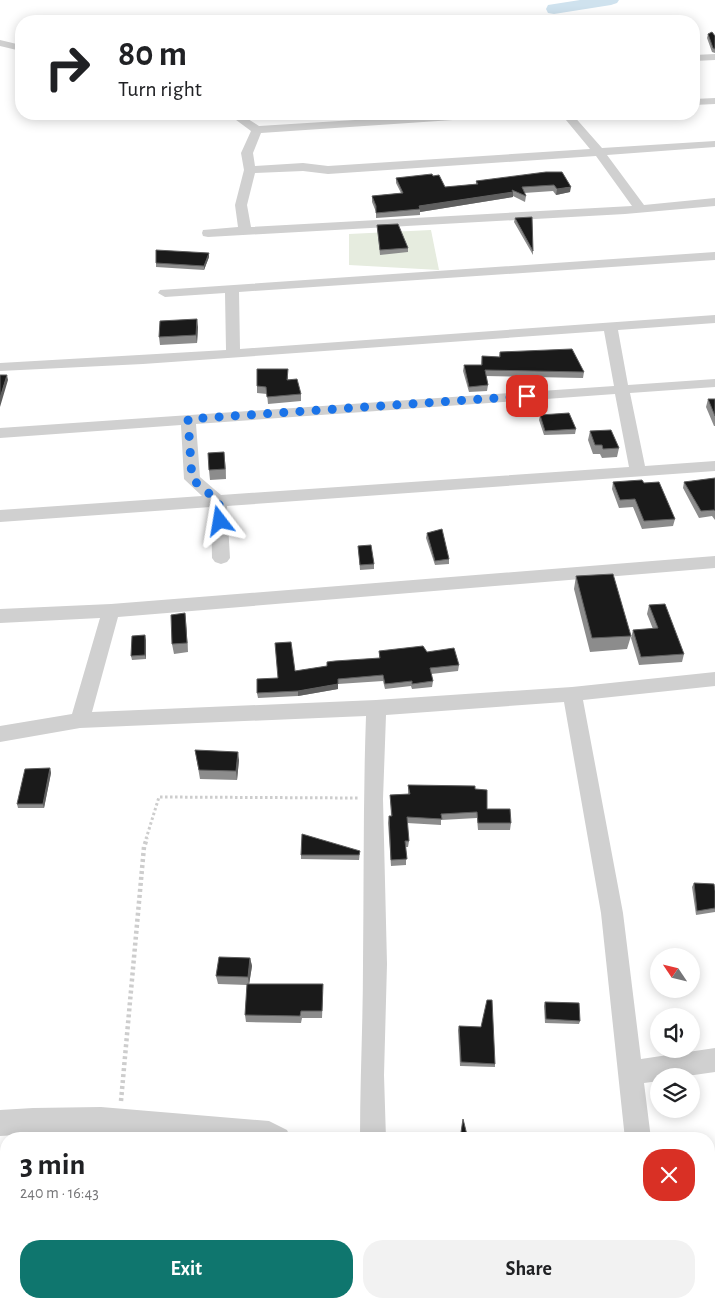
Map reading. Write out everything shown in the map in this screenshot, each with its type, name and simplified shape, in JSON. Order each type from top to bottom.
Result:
[{"type":"street","points":[[0,43],[15,47]]},
{"type":"street","points":[[700,58],[715,57]]},
{"type":"street","points":[[700,102],[715,101]]},
{"type":"street","points":[[242,120],[257,130],[407,120]]},
{"type":"street","points":[[571,120],[599,152],[641,209]]},
{"type":"street","points":[[245,231],[241,205],[250,170],[246,153],[257,130]]},
{"type":"street","points":[[250,170],[303,167],[328,170],[715,144]]},
{"type":"street","points":[[208,233],[641,209],[715,202]]},
{"type":"street","points":[[165,293],[347,279],[523,270],[715,256]]},
{"type":"street","points":[[232,288],[233,353]]},
{"type":"street","points":[[0,367],[233,353],[715,319]]},
{"type":"street","points":[[610,327],[623,389],[628,429],[638,472]]},
{"type":"street","points":[[0,433],[715,383]]},
{"type":"street","points":[[188,419],[192,479],[219,502],[221,558]]},
{"type":"street","points":[[0,516],[715,466]]},
{"type":"street","points":[[0,616],[111,611],[715,562]]},
{"type":"street","points":[[80,720],[111,611]]},
{"type":"street","points":[[0,734],[80,720],[376,708],[572,694],[715,680]]},
{"type":"street","points":[[572,694],[612,913],[637,1132]]},
{"type":"street","points":[[373,1132],[374,964],[372,799],[376,708]]},
{"type":"street","points":[[631,1073],[715,1060]]},
{"type":"street","points":[[0,1123],[18,1121],[119,1120],[248,1132]]},
{"type":"path","points":[[119,1120],[144,847],[159,797],[372,799]]},
{"type":"shaded area","points":[[431,230],[439,270],[349,265],[349,234]]},
{"type":"building","points":[[712,32],[715,36],[715,49],[708,34]]},
{"type":"building","points":[[546,172],[562,172],[571,187],[557,189],[554,185],[522,187],[526,196],[512,190],[513,192],[419,206],[420,209],[376,213],[376,206],[372,196],[403,193],[396,178],[439,175],[445,187],[478,184],[476,181]]},
{"type":"building","points":[[532,217],[533,251],[515,218]]},
{"type":"building","points":[[398,224],[408,248],[380,250],[377,225]]},
{"type":"building","points":[[156,250],[209,253],[204,266],[156,263]]},
{"type":"building","points":[[197,319],[196,335],[159,337],[160,321]]},
{"type":"building","points":[[572,349],[584,372],[485,370],[488,385],[469,387],[464,365],[482,365],[482,356],[500,357],[500,352]]},
{"type":"building","points":[[257,369],[288,369],[287,380],[297,379],[301,394],[267,397],[266,387],[257,386]]},
{"type":"building","points":[[0,375],[7,375],[0,398]]},
{"type":"building","points":[[708,399],[715,399],[715,416]]},
{"type":"building","points":[[569,413],[576,429],[545,431],[540,415]]},
{"type":"building","points":[[611,430],[619,448],[603,449],[602,445],[595,445],[590,431]]},
{"type":"building","points":[[224,452],[225,469],[209,470],[208,453]]},
{"type":"building","points":[[715,478],[715,511],[701,511],[684,482]]},
{"type":"building","points":[[642,480],[644,483],[659,482],[675,519],[644,521],[635,499],[620,500],[613,482]]},
{"type":"building","points":[[442,529],[449,559],[435,561],[427,533]]},
{"type":"building","points":[[371,545],[374,564],[360,565],[358,546]]},
{"type":"building","points":[[613,574],[631,636],[592,638],[576,576]]},
{"type":"building","points":[[665,604],[684,654],[641,657],[633,630],[658,628],[649,605]]},
{"type":"building","points":[[185,613],[187,643],[172,644],[171,615]]},
{"type":"building","points":[[145,635],[145,655],[131,656],[132,636]]},
{"type":"building","points":[[291,642],[295,671],[327,666],[327,662],[380,658],[379,651],[423,646],[427,652],[454,648],[459,665],[430,668],[433,681],[412,684],[412,681],[385,684],[383,675],[338,679],[338,684],[298,691],[257,693],[257,679],[278,678],[275,643]]},
{"type":"building","points":[[195,750],[238,752],[236,771],[199,770]]},
{"type":"building","points":[[50,768],[43,804],[17,804],[25,769]]},
{"type":"building","points":[[408,785],[475,786],[475,789],[487,790],[487,809],[510,809],[511,823],[478,823],[477,812],[441,814],[442,819],[407,817],[409,841],[405,841],[407,859],[391,860],[389,816],[392,816],[390,795],[410,794]]},
{"type":"building","points":[[302,834],[360,851],[359,855],[301,855]]},
{"type":"building","points":[[694,883],[714,884],[715,908],[697,911]]},
{"type":"building","points":[[219,957],[250,958],[248,977],[216,976]]},
{"type":"building","points":[[247,984],[323,984],[322,1011],[301,1011],[300,1016],[245,1015]]},
{"type":"building","points":[[487,1000],[492,1000],[495,1064],[461,1062],[459,1026],[481,1027]]},
{"type":"building","points":[[545,1002],[579,1003],[580,1021],[546,1019]]},
{"type":"building","points":[[463,1119],[466,1132],[461,1132]]},
{"type":"waterway","points":[[554,9],[611,0]]},
{"type":"route","points":[[220,521],[219,502],[192,479],[188,419],[527,396]]}]
